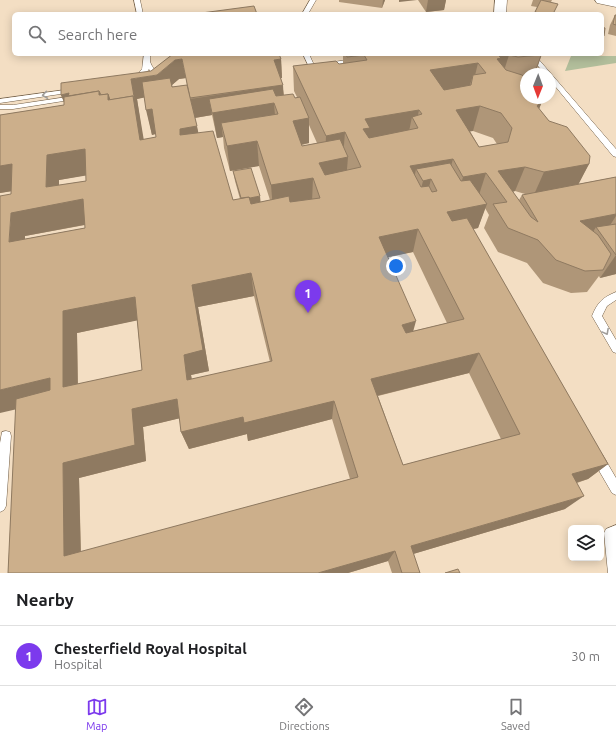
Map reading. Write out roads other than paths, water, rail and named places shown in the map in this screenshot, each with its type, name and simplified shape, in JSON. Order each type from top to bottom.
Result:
[{"type":"street","points":[[500,12],[501,0]]},
{"type":"street","points":[[601,0],[616,3]]},
{"type":"lane","points":[[137,0],[140,12]]},
{"type":"lane","points":[[306,12],[313,0]]},
{"type":"lane","points":[[146,56],[148,64],[153,71],[153,78],[147,84]]},
{"type":"lane","points":[[307,56],[312,67],[360,60]]},
{"type":"lane","points":[[533,56],[543,68]]},
{"type":"lane","points":[[130,82],[137,80],[145,71],[148,64]]},
{"type":"lane","points":[[556,83],[616,154]]},
{"type":"lane","points":[[0,101],[76,90]]},
{"type":"lane","points":[[0,107],[13,108],[84,96]]},
{"type":"lane","points":[[7,114],[38,104]]},
{"type":"lane","points":[[616,296],[609,298],[600,306],[598,316],[616,349]]},
{"type":"lane","points":[[0,506],[6,436]]},
{"type":"lane","points":[[592,448],[616,489]]},
{"type":"lane","points":[[614,573],[610,533],[616,531]]},
{"type":"place","name":"Chesterfield Royal Hospital","points":[[308,313]]}]
